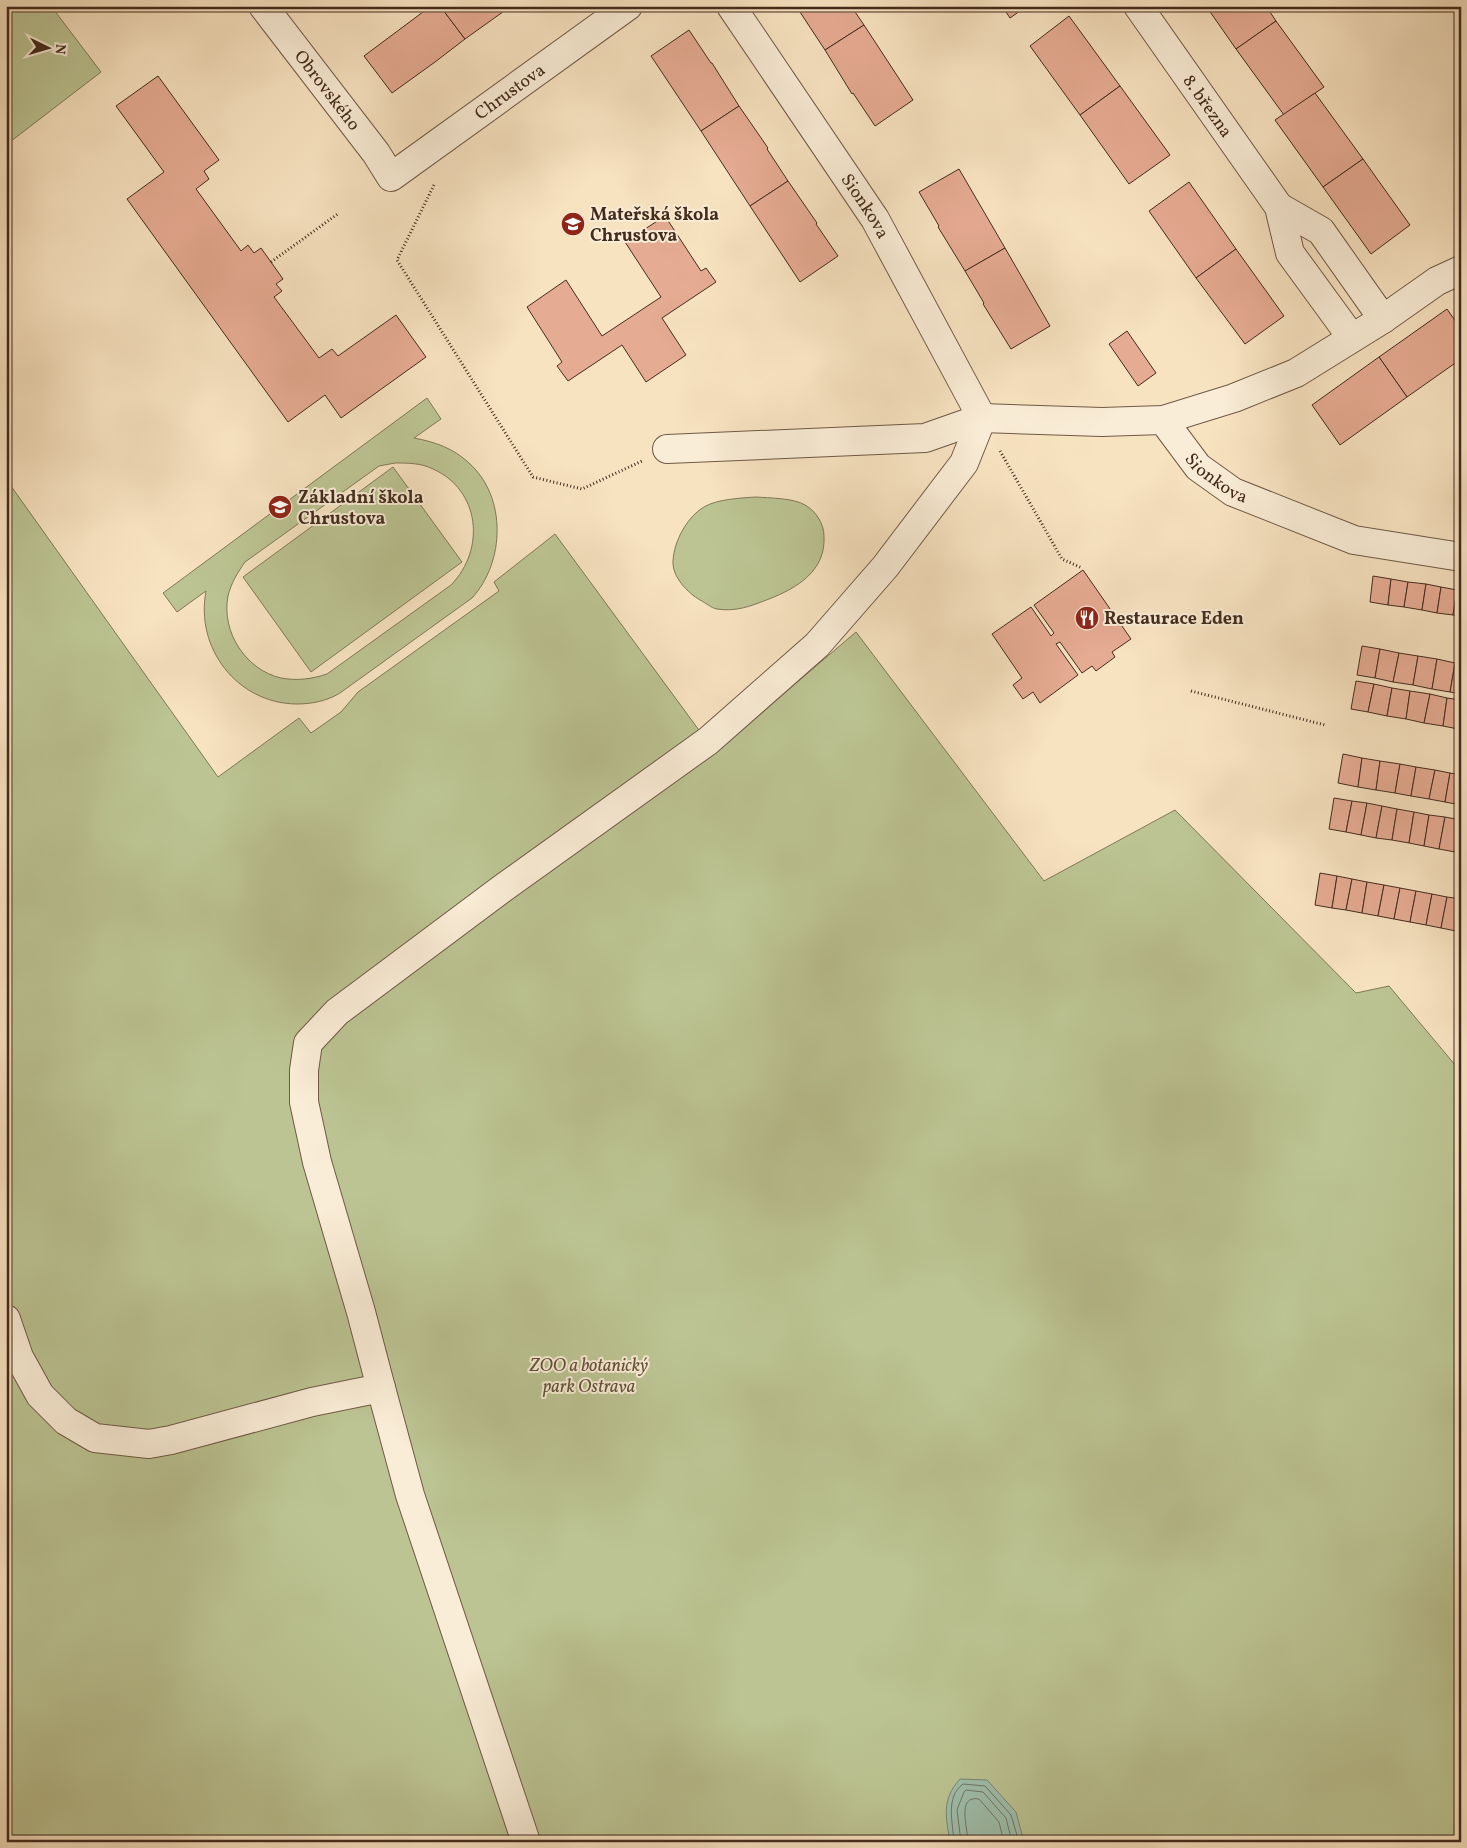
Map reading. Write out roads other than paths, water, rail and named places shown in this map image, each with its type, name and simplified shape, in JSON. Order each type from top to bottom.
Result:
[{"type":"street","name":"Obrovského","points":[[263,6],[391,176]]},
{"type":"street","name":"Chrustova","points":[[391,176],[628,6]]},
{"type":"street","name":"Sionkova","points":[[731,6],[875,219],[982,418]]},
{"type":"street","name":"8. března","points":[[1138,6],[1279,207],[1290,253],[1352,338]]},
{"type":"street","name":"8. března","points":[[1279,207],[1321,231],[1383,319]]},
{"type":"street","points":[[667,449],[925,438],[982,418],[1102,422],[1162,420],[1234,398],[1296,373],[1383,319],[1437,281],[1461,270]]},
{"type":"street","points":[[526,1842],[410,1495],[361,1312],[315,1153],[304,1102],[304,1070],[308,1043],[337,1012],[503,888],[708,741],[817,646],[885,567],[964,463],[982,418]]},
{"type":"street","name":"Sionkova","points":[[1162,420],[1198,466],[1233,492],[1354,540],[1461,557]]},
{"type":"street","points":[[6,1320],[18,1357],[40,1395],[66,1421],[95,1438],[149,1444],[171,1440],[312,1402],[381,1388]]},
{"type":"water","points":[[960,1779],[987,1780],[1016,1812],[1024,1842],[950,1842],[946,1817],[947,1802]]},
{"type":"place","name":"Mateřská škola Chrustova","points":[[573,224]]},
{"type":"place","name":"Základní škola Chrustova","points":[[280,507]]},
{"type":"place","name":"Restaurace Eden","points":[[1087,618]]},
{"type":"park label","name":"ZOO a botanický park Ostrava","points":[[589,1375]]}]
